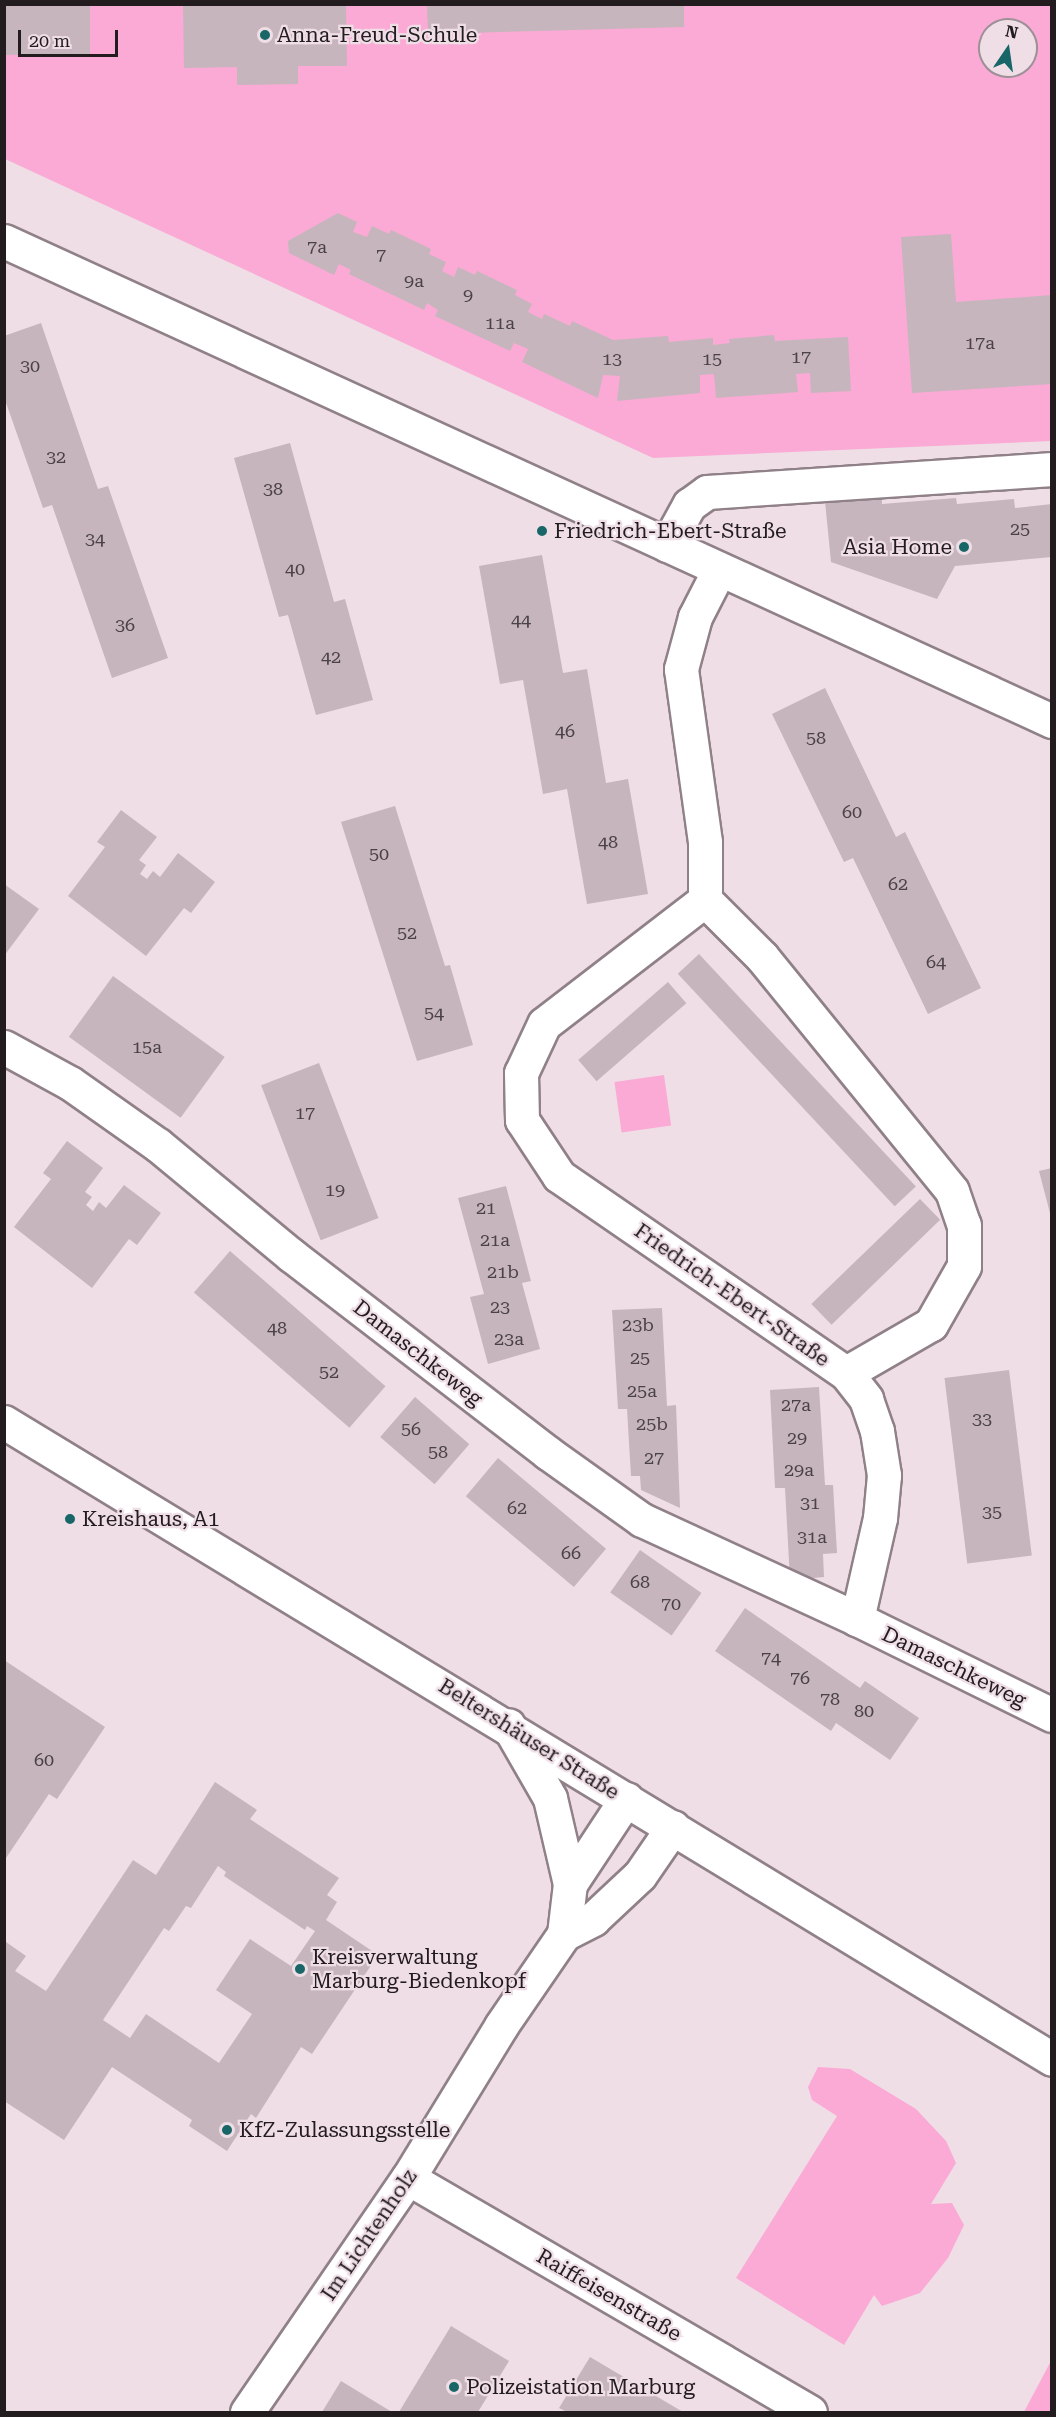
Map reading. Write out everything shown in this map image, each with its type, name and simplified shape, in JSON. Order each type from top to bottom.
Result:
[{"type":"street","points":[[4,242],[1052,721]]},
{"type":"street","points":[[667,545],[689,506],[707,492],[1052,469]]},
{"type":"street","points":[[705,900],[705,842],[681,669],[695,617],[718,570]]},
{"type":"street","name":"Friedrich-Ebert-Straße","points":[[705,900],[762,957],[952,1191],[964,1225],[963,1266],[931,1324],[846,1373],[559,1176],[522,1120],[521,1073],[544,1024],[705,900]]},
{"type":"street","name":"Damaschkeweg","points":[[4,1047],[70,1083],[158,1145],[291,1255],[548,1453],[642,1520],[857,1619],[1052,1714]]},
{"type":"street","name":"Damaschkeweg","points":[[846,1373],[866,1399],[884,1475],[880,1518],[857,1619]]},
{"type":"street","name":"Beltershäuser Straße","points":[[4,1422],[508,1725],[1052,2059]]},
{"type":"street","name":"Im Lichtenholz","points":[[247,2412],[408,2178],[501,2026],[564,1934],[570,1884],[550,1798],[508,1725]]},
{"type":"street","name":"Im Lichtenholz","points":[[570,1884],[626,1799]]},
{"type":"street","name":"Im Lichtenholz","points":[[564,1934],[593,1919],[640,1875],[673,1827]]},
{"type":"street","name":"Raiffeisenstraße","points":[[408,2178],[810,2412]]},
{"type":"shaded area","points":[[5,5],[1051,5],[1051,441],[653,458],[5,159]]},
{"type":"shaded area","points":[[664,1075],[671,1126],[622,1132],[614,1082]]},
{"type":"shaded area","points":[[818,2067],[850,2069],[916,2109],[946,2141],[956,2163],[931,2204],[952,2203],[964,2225],[948,2258],[920,2293],[882,2306],[874,2295],[844,2345],[736,2278],[837,2116],[812,2100],[808,2087]]},
{"type":"shaded area","points":[[1051,2361],[1051,2412],[1024,2412],[1026,2408]]},
{"type":"building","name":"Anna-Freud-Schule","points":[[183,4],[346,4],[347,66],[298,66],[298,84],[237,85],[237,67],[184,68]]},
{"type":"building","points":[[427,4],[684,4],[684,27],[428,34]]},
{"type":"building","points":[[90,5],[90,54],[4,55],[4,6]]},
{"type":"building","points":[[338,213],[357,222],[353,232],[367,237],[372,226],[389,234],[391,230],[431,249],[429,254],[446,262],[442,271],[454,277],[458,267],[475,275],[477,271],[517,290],[515,295],[532,304],[528,312],[542,319],[544,314],[570,326],[572,321],[613,340],[668,336],[669,342],[713,338],[713,345],[730,343],[729,339],[774,335],[775,341],[848,337],[851,391],[811,393],[810,373],[796,374],[798,392],[716,398],[714,374],[700,375],[700,393],[617,401],[620,376],[603,375],[598,398],[522,362],[528,349],[514,343],[510,351],[435,316],[438,310],[427,303],[424,310],[349,274],[351,270],[339,264],[334,275],[289,253],[288,241]]},
{"type":"building","points":[[951,234],[956,302],[1052,295],[1052,384],[912,393],[901,237]]},
{"type":"building","points":[[41,323],[98,489],[108,486],[168,658],[112,678],[52,505],[43,508],[4,397],[4,336]]},
{"type":"building","points":[[290,443],[334,602],[345,599],[373,700],[316,715],[288,615],[279,617],[234,458]]},
{"type":"building","points":[[882,496],[882,504],[956,498],[957,504],[1014,499],[1015,508],[1052,504],[1052,557],[955,566],[937,599],[831,562],[825,501]]},
{"type":"building","points":[[542,555],[563,673],[587,669],[606,783],[628,779],[648,894],[587,904],[567,789],[543,794],[523,680],[500,684],[479,566]]},
{"type":"building","points":[[825,688],[896,837],[905,832],[981,988],[928,1014],[853,858],[844,862],[772,714]]},
{"type":"building","points":[[395,806],[445,966],[450,965],[473,1045],[417,1061],[341,822]]},
{"type":"building","points":[[121,810],[157,837],[139,860],[146,865],[140,874],[147,879],[153,871],[160,877],[178,853],[215,882],[191,913],[184,908],[146,956],[68,896],[105,847],[97,842]]},
{"type":"building","points":[[4,884],[39,909],[4,956]]},
{"type":"building","points":[[699,954],[916,1187],[895,1206],[678,974]]},
{"type":"building","points":[[113,976],[225,1057],[181,1118],[69,1037]]},
{"type":"building","points":[[668,982],[686,1003],[597,1081],[578,1060]]},
{"type":"building","points":[[319,1063],[378,1218],[321,1240],[261,1085]]},
{"type":"building","points":[[67,1141],[103,1168],[85,1192],[92,1197],[86,1205],[93,1211],[99,1202],[106,1208],[124,1185],[161,1213],[137,1245],[129,1239],[92,1288],[14,1227],[51,1179],[43,1173]]},
{"type":"building","points":[[1052,1168],[1052,1217],[1051,1217],[1039,1171]]},
{"type":"building","points":[[506,1186],[531,1281],[522,1283],[540,1349],[488,1364],[470,1297],[484,1294],[458,1198]]},
{"type":"building","points":[[920,1199],[940,1220],[832,1325],[811,1304]]},
{"type":"building","points":[[230,1251],[385,1386],[349,1428],[194,1293]]},
{"type":"building","points":[[662,1308],[667,1406],[676,1405],[680,1508],[641,1490],[640,1476],[631,1476],[627,1409],[618,1409],[612,1310]]},
{"type":"building","points":[[1009,1370],[1032,1556],[967,1564],[944,1378]]},
{"type":"building","points":[[819,1387],[825,1485],[833,1485],[837,1553],[823,1554],[824,1577],[790,1580],[785,1488],[775,1488],[770,1390]]},
{"type":"building","points":[[415,1397],[469,1444],[435,1484],[380,1437]]},
{"type":"building","points":[[498,1458],[606,1549],[574,1587],[466,1496]]},
{"type":"building","points":[[640,1550],[701,1593],[672,1636],[610,1593]]},
{"type":"building","points":[[745,1608],[860,1688],[865,1681],[919,1718],[890,1760],[836,1723],[831,1731],[715,1651]]},
{"type":"building","points":[[4,1660],[105,1727],[57,1799],[49,1794],[4,1861]]},
{"type":"building","name":"Kreisverwaltung Marburg-Biedenkopf","points":[[215,1782],[257,1810],[250,1819],[339,1878],[327,1895],[337,1902],[326,1920],[378,1955],[312,2054],[301,2047],[256,2118],[251,2114],[227,2151],[189,2126],[192,2120],[112,2067],[64,2140],[4,2101],[4,1945],[6,1942],[26,1956],[15,1971],[46,1991],[133,1860],[156,1875]],"holes":[[[218,1866],[226,1872],[224,1876],[305,1930],[307,1926],[315,1931],[291,1966],[250,1939],[216,1990],[252,2014],[219,2063],[146,2014],[130,2038],[103,2020],[164,1928],[169,1931],[186,1906],[191,1908]]]},
{"type":"building","name":"Polizeistation Marburg","points":[[451,2326],[509,2361],[478,2412],[399,2412]]},
{"type":"building","points":[[590,2357],[683,2412],[567,2412],[559,2408]]},
{"type":"building","points":[[341,2381],[392,2412],[322,2412]]},
{"type":"place","name":"Anna-Freud-Schule","points":[[265,35]]},
{"type":"place","name":"Friedrich-Ebert-Straße","points":[[542,531]]},
{"type":"place","name":"Asia Home","points":[[964,547]]},
{"type":"place","name":"Kreishaus, A1","points":[[70,1519]]},
{"type":"place","name":"Kreisverwaltung Marburg-Biedenkopf","points":[[300,1969]]},
{"type":"place","name":"KfZ-Zulassungsstelle","points":[[227,2130]]},
{"type":"place","name":"Polizeistation Marburg","points":[[454,2387]]}]
